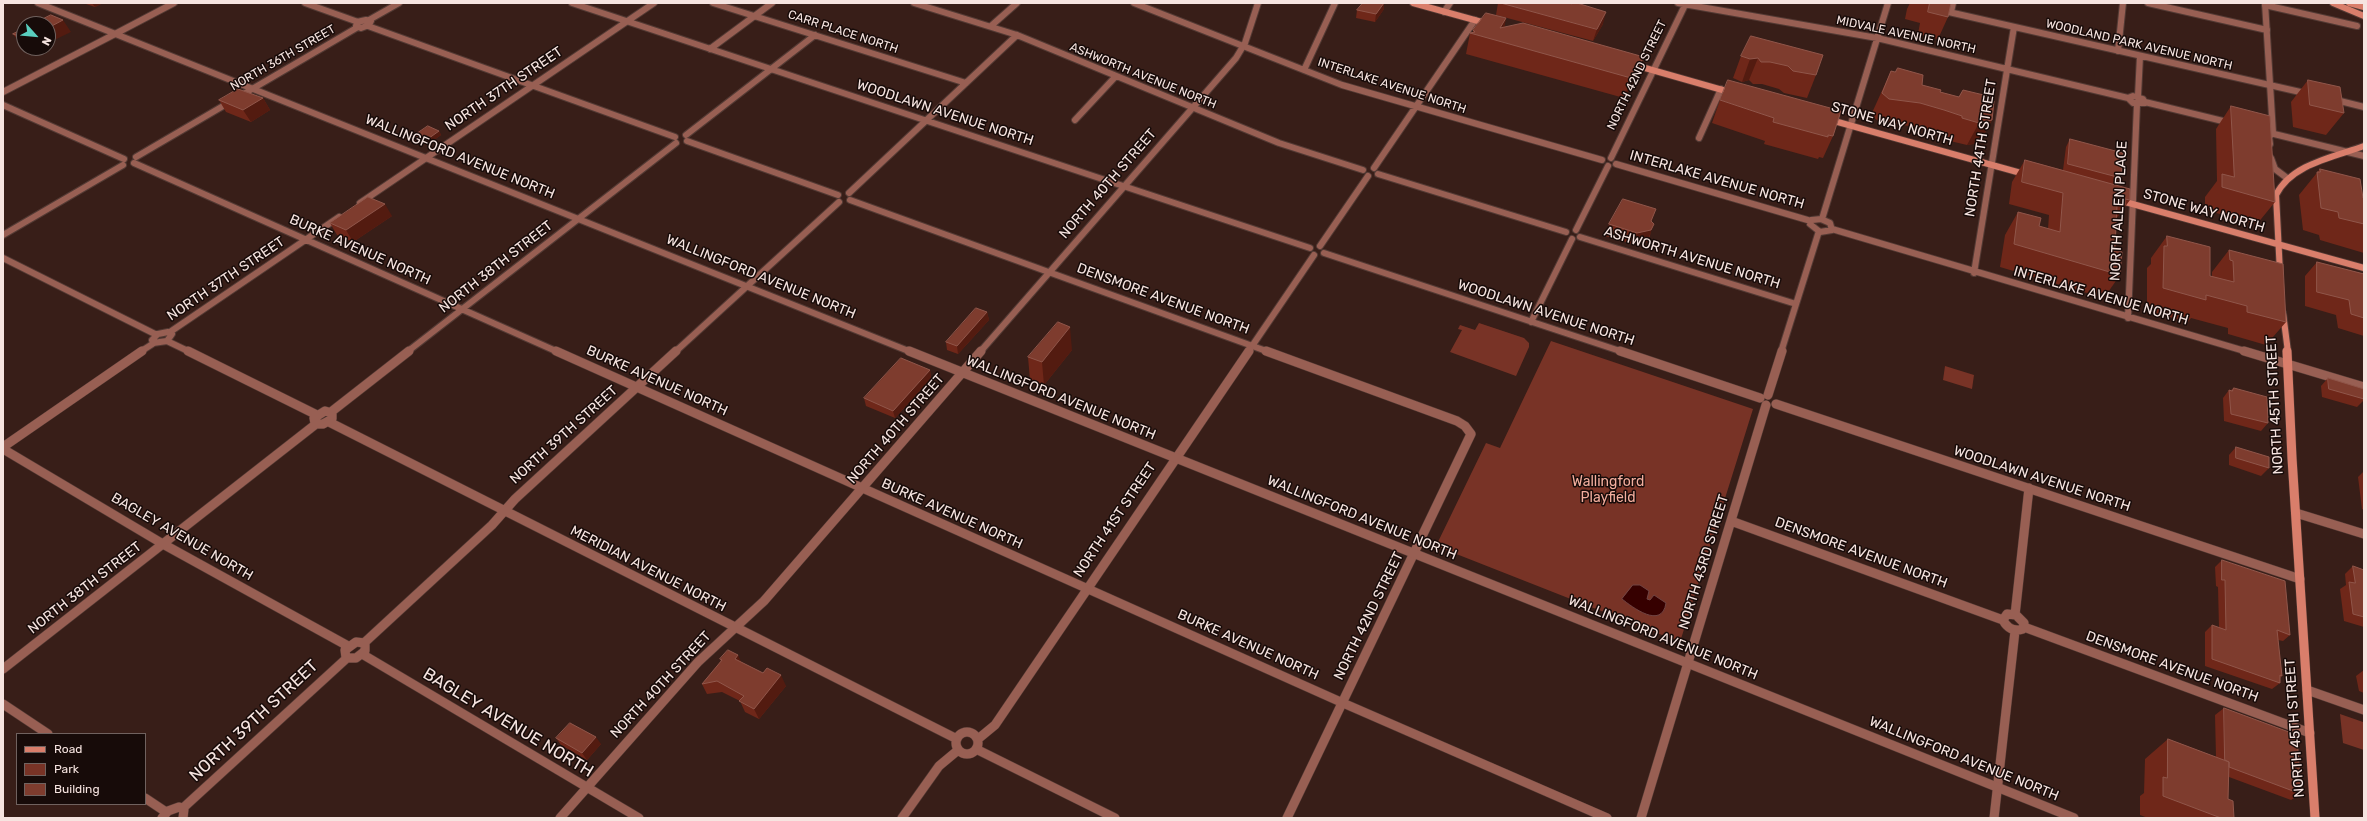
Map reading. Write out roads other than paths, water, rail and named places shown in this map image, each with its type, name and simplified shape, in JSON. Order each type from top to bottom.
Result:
[{"type":"main road","points":[[1413,3],[1499,27]]},
{"type":"main road","points":[[2333,3],[2364,16]]},
{"type":"main road","points":[[2349,3],[2364,7]]},
{"type":"main road","points":[[1623,62],[1739,94]]},
{"type":"main road","name":"STONE WAY NORTH","points":[[1820,117],[2038,178]]},
{"type":"main road","points":[[2281,281],[2276,195],[2279,186],[2287,178],[2364,146]]},
{"type":"main road","name":"STONE WAY NORTH","points":[[2110,198],[2364,268]]},
{"type":"main road","name":"NORTH 45TH STREET","points":[[2282,301],[2289,365],[2296,513],[2315,818]]},
{"type":"street","name":"WALLINGFORD AVENUE NORTH","points":[[38,3],[2074,818]]},
{"type":"street","points":[[3,92],[174,3]]},
{"type":"street","points":[[304,3],[358,24],[368,23],[676,140],[686,138],[815,35]]},
{"type":"street","points":[[368,23],[399,3]]},
{"type":"street","name":"WOODLAWN AVENUE NORTH","points":[[572,3],[1124,187],[1312,252]]},
{"type":"street","name":"NORTH 37TH STREET","points":[[356,206],[654,3]]},
{"type":"street","name":"CARR PLACE NORTH","points":[[714,3],[966,83]]},
{"type":"street","points":[[710,49],[772,3]]},
{"type":"street","name":"ASHWORTH AVENUE NORTH","points":[[914,3],[1017,35],[1279,143],[1365,173]]},
{"type":"street","points":[[991,26],[1017,3]]},
{"type":"street","name":"INTERLAKE AVENUE NORTH","points":[[1134,3],[1342,85],[1602,160]]},
{"type":"street","name":"NORTH 40TH STREET","points":[[560,818],[698,662],[764,601],[1193,107],[1243,47],[1258,3]]},
{"type":"street","points":[[1304,70],[1335,3]]},
{"type":"street","points":[[1444,12],[1450,3]]},
{"type":"street","name":"MIDVALE AVENUE NORTH","points":[[1678,3],[1877,38],[2008,68],[2128,98]]},
{"type":"street","points":[[1822,219],[1888,3]]},
{"type":"street","points":[[1951,12],[1953,3]]},
{"type":"street","points":[[2118,51],[2123,3]]},
{"type":"street","points":[[2148,3],[2267,30]]},
{"type":"street","name":"NORTH 42ND STREET","points":[[1614,161],[1654,70],[1686,4]]},
{"type":"street","points":[[2287,178],[2275,169],[2271,156],[2269,137],[2273,133],[2265,4],[2357,26]]},
{"type":"street","name":"WOODLAND PARK AVENUE NORTH","points":[[1931,8],[2364,107]]},
{"type":"street","points":[[1376,171],[1415,107],[1475,20]]},
{"type":"street","name":"NORTH 36TH STREET","points":[[135,160],[358,24]]},
{"type":"street","name":"NORTH 44TH STREET","points":[[1974,272],[1993,165],[2014,27]]},
{"type":"street","points":[[686,138],[838,199],[849,197],[926,121],[1017,35]]},
{"type":"street","points":[[2138,96],[2140,56]]},
{"type":"street","points":[[1075,120],[1116,76]]},
{"type":"street","points":[[1700,138],[1721,89]]},
{"type":"street","points":[[2128,98],[2138,96]]},
{"type":"street","points":[[2138,96],[2145,102],[2240,125]]},
{"type":"street","points":[[2128,98],[2131,102],[2137,104],[2145,102]]},
{"type":"street","name":"NORTH ALLEN PLACE","points":[[2128,318],[2137,104]]},
{"type":"street","points":[[3,105],[124,162]]},
{"type":"street","points":[[2261,130],[2364,156]]},
{"type":"street","name":"NORTH 38TH STREET","points":[[332,412],[579,220],[676,140]]},
{"type":"street","points":[[1576,230],[1608,166],[1614,161],[1605,157],[1602,160],[1603,163],[1608,166]]},
{"type":"street","points":[[3,235],[124,162],[135,160]]},
{"type":"street","name":"BURKE AVENUE NORTH","points":[[135,160],[305,240],[462,311],[638,387],[862,489],[1343,703],[1607,818]]},
{"type":"street","name":"INTERLAKE AVENUE NORTH","points":[[1614,161],[1811,221]]},
{"type":"street","points":[[1312,252],[1322,249],[1365,173],[1376,171],[1566,232],[1569,230],[1576,230],[1580,233],[1580,237],[1572,239],[1566,236],[1566,232]]},
{"type":"street","name":"DENSMORE AVENUE NORTH","points":[[849,197],[1049,273],[1457,421],[1465,426]]},
{"type":"street","name":"NORTH 39TH STREET","points":[[364,643],[747,286],[838,199]]},
{"type":"street","name":"NORTH 37TH STREET","points":[[170,332],[343,215]]},
{"type":"street","points":[[1822,219],[1830,223],[1832,229],[1826,232],[1813,228],[1811,221],[1822,219]]},
{"type":"street","name":"INTERLAKE AVENUE NORTH","points":[[1832,229],[2364,387]]},
{"type":"street","points":[[1768,395],[1819,231]]},
{"type":"street","name":"ASHWORTH AVENUE NORTH","points":[[1580,237],[1796,304]]},
{"type":"street","points":[[1531,322],[1572,239]]},
{"type":"street","name":"WOODLAWN AVENUE NORTH","points":[[1322,249],[1763,402]]},
{"type":"street","name":"NORTH 41ST STREET","points":[[977,744],[995,725],[1086,588],[1251,346],[1312,252]]},
{"type":"street","points":[[3,258],[157,335]]},
{"type":"street","points":[[154,343],[152,340],[157,335],[170,332],[172,336],[167,341]]},
{"type":"street","points":[[3,448],[154,343],[167,341],[317,415]]},
{"type":"street","points":[[1763,395],[1768,395],[1774,399],[1776,404],[1771,406],[1763,402],[1763,395]]},
{"type":"street","name":"NORTH 43RD STREET","points":[[1641,818],[1689,664],[1731,521],[1763,402]]},
{"type":"street","name":"WOODLAWN AVENUE NORTH","points":[[1776,404],[2300,579]]},
{"type":"street","points":[[325,411],[332,412],[333,417],[329,422],[316,424],[313,420],[317,415],[325,411]]},
{"type":"street","name":"MERIDIAN AVENUE NORTH","points":[[329,422],[504,512],[957,739]]},
{"type":"street","name":"NORTH 38TH STREET","points":[[3,669],[316,424]]},
{"type":"street","name":"NORTH 42ND STREET","points":[[1287,818],[1469,440],[1471,434],[1465,426]]},
{"type":"street","name":"BAGLEY AVENUE NORTH","points":[[3,448],[163,544],[348,646]]},
{"type":"street","points":[[2015,615],[2029,488]]},
{"type":"street","points":[[2296,513],[2364,534]]},
{"type":"street","name":"DENSMORE AVENUE NORTH","points":[[1731,521],[2003,620]]},
{"type":"street","points":[[2006,614],[2015,615],[2022,620],[2024,628],[2019,631],[2009,628],[2003,620],[2006,614]]},
{"type":"street","name":"DENSMORE AVENUE NORTH","points":[[2024,628],[2310,733]]},
{"type":"street","points":[[1994,818],[2014,630]]},
{"type":"street","points":[[356,642],[364,643],[366,648],[362,654],[352,659],[346,658],[344,653],[348,646],[356,642]]},
{"type":"street","name":"BAGLEY AVENUE NORTH","points":[[362,654],[638,818]]},
{"type":"street","name":"NORTH 39TH STREET","points":[[183,813],[346,658]]},
{"type":"street","points":[[2307,690],[2364,710]]},
{"type":"street","points":[[3,704],[46,733]]},
{"type":"street","points":[[957,751],[955,744],[957,739],[961,735],[968,733],[977,744],[1115,818]]},
{"type":"street","points":[[957,751],[967,754],[977,744]]},
{"type":"street","points":[[902,818],[939,766],[957,751]]},
{"type":"street","points":[[146,799],[164,815],[176,807],[183,813]]},
{"type":"park label","name":"Wallingford Playfield","points":[[1608,490]]}]
